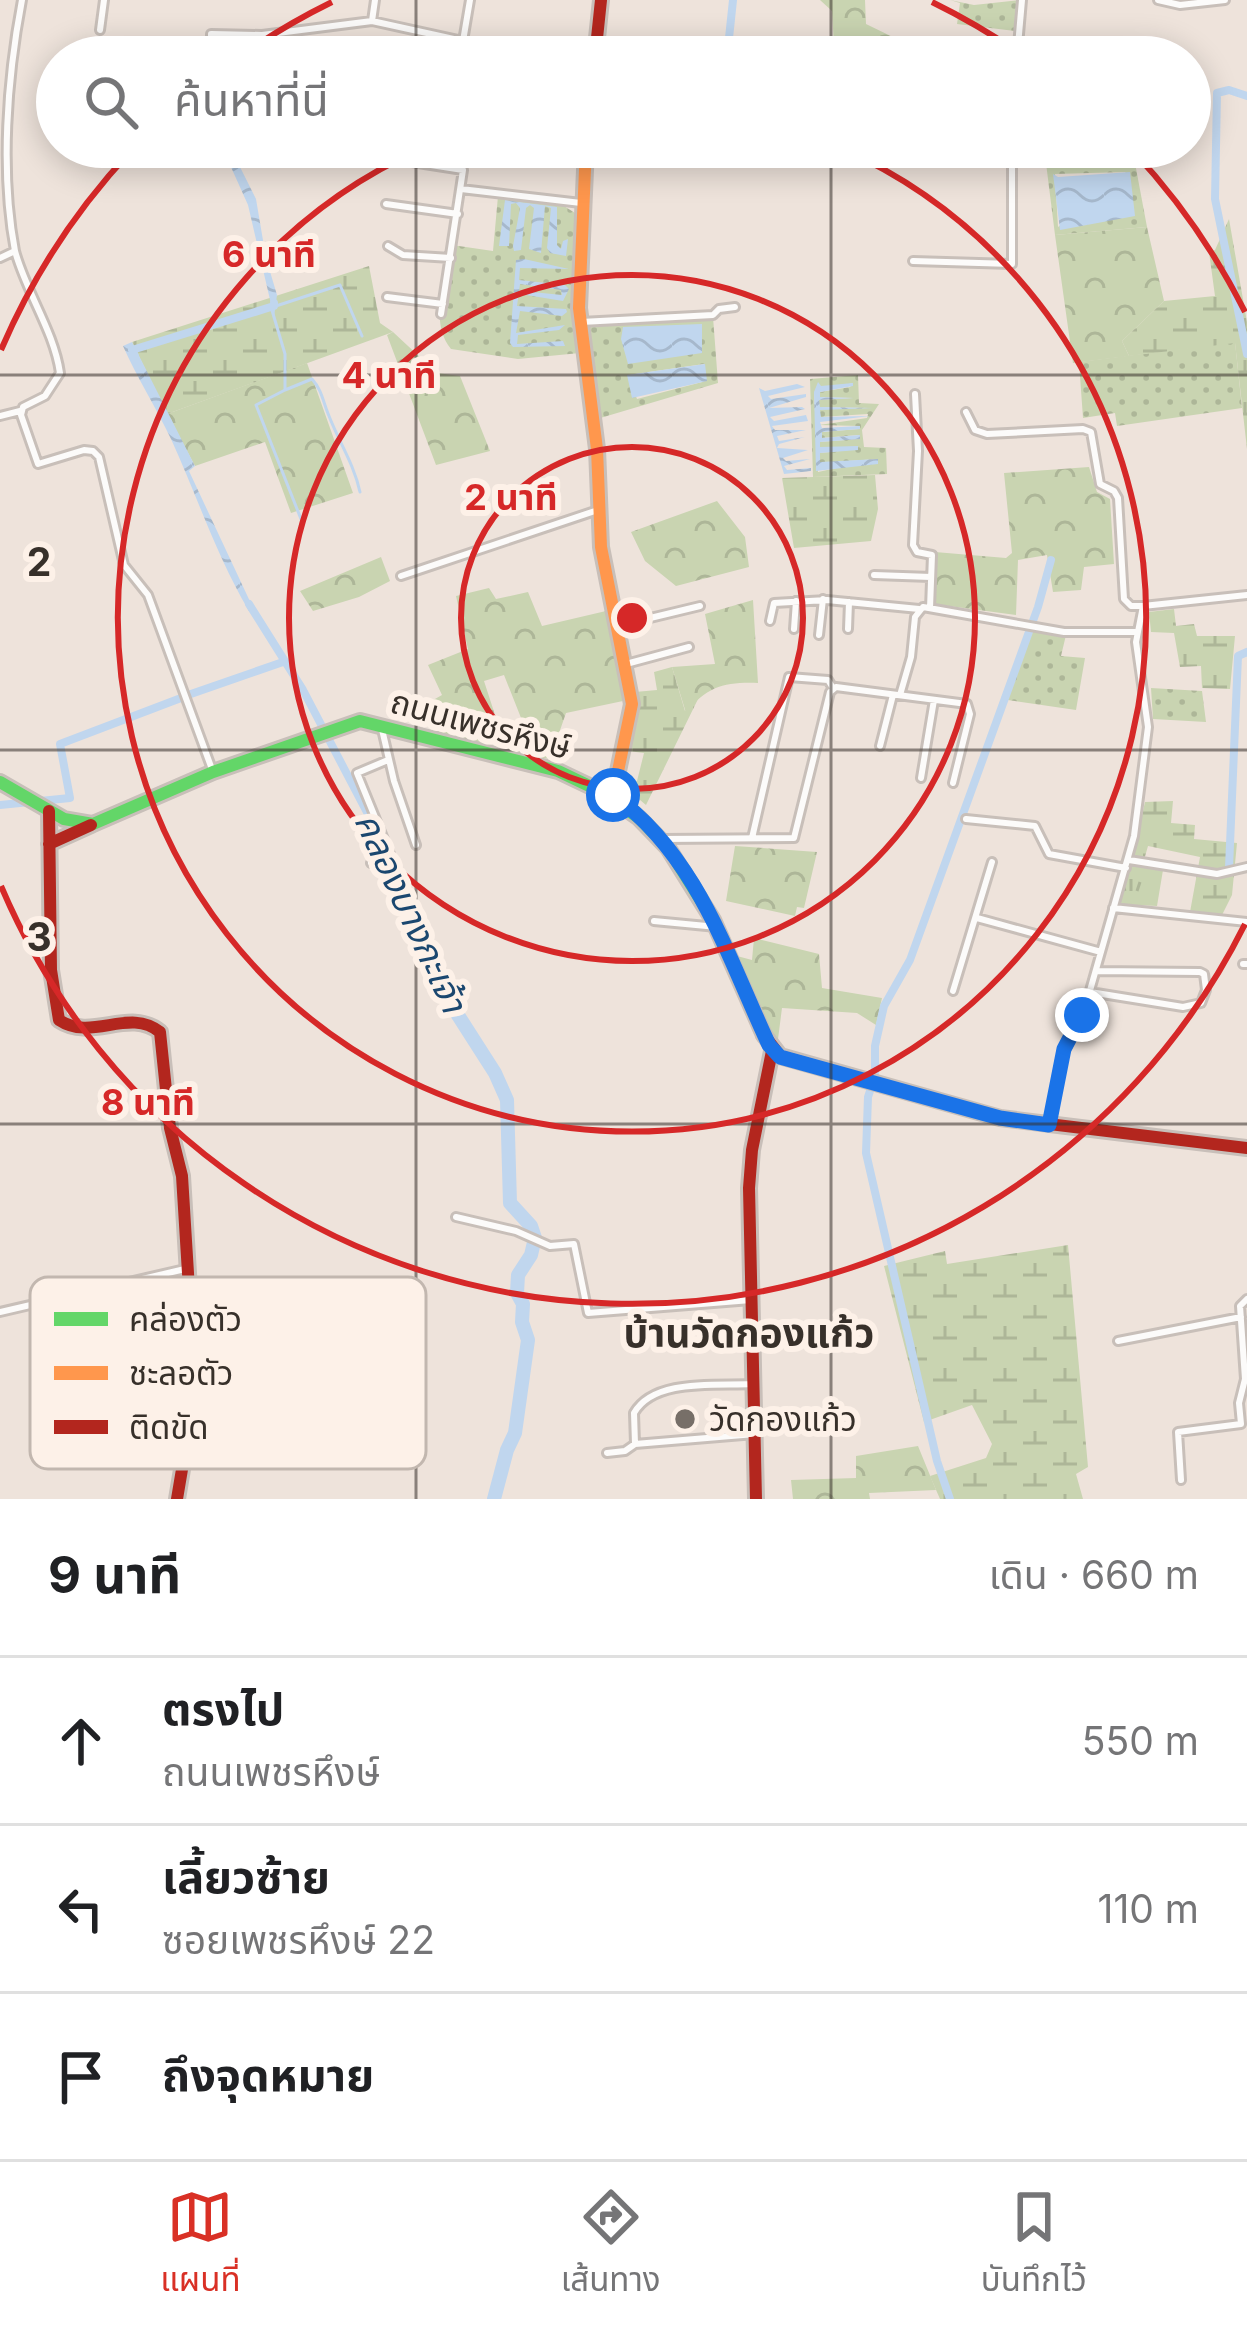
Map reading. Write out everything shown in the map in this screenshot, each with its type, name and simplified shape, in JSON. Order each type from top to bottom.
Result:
[{"type":"street","points":[[0,416],[45,397],[61,369],[15,250],[4,207],[6,127],[22,0]]},
{"type":"street","points":[[100,30],[104,0]]},
{"type":"street","points":[[372,20],[375,0]]},
{"type":"street","points":[[464,36],[470,0]]},
{"type":"street","points":[[597,36],[601,0]]},
{"type":"street","points":[[1019,36],[1022,0]]},
{"type":"street","points":[[1158,0],[1180,5],[1225,0]]},
{"type":"street","points":[[212,36],[262,35],[372,20],[441,36]]},
{"type":"street","points":[[442,314],[461,168]]},
{"type":"street","points":[[584,168],[580,322],[597,449],[601,547],[626,664],[630,719],[613,795]]},
{"type":"street","points":[[913,261],[1012,264],[1012,168]]},
{"type":"street","points":[[461,189],[581,203]]},
{"type":"street","points":[[386,204],[458,214]]},
{"type":"street","points":[[388,246],[403,255],[451,258]]},
{"type":"street","points":[[0,258],[15,250]]},
{"type":"street","points":[[387,297],[443,304]]},
{"type":"street","points":[[580,322],[713,315],[719,308],[735,307]]},
{"type":"street","points":[[915,394],[914,545],[917,552],[932,555],[930,608]]},
{"type":"street","points":[[21,410],[38,464],[89,449],[99,458],[124,565],[148,596],[213,772]]},
{"type":"street","points":[[966,412],[971,425],[987,434],[1091,432],[1100,484],[1118,498],[1124,599],[1131,606],[1247,595]]},
{"type":"street","points":[[401,576],[598,510]]},
{"type":"street","points":[[874,575],[931,577]]},
{"type":"street","points":[[770,621],[772,604],[823,599],[930,608],[1064,632],[1135,632]]},
{"type":"street","points":[[819,634],[823,599]]},
{"type":"street","points":[[794,629],[796,601]]},
{"type":"street","points":[[848,629],[849,602]]},
{"type":"street","points":[[617,626],[700,606]]},
{"type":"street","points":[[1049,1125],[1064,1049],[1090,992],[1140,807],[1148,727],[1135,632],[1143,606]]},
{"type":"street","points":[[880,746],[919,609]]},
{"type":"street","points":[[626,664],[689,647]]},
{"type":"street","points":[[661,839],[792,840],[833,688],[828,680],[789,677],[752,838]]},
{"type":"street","points":[[833,688],[967,704],[970,710],[952,783]]},
{"type":"street","points":[[921,778],[934,700]]},
{"type":"street","name":"ถนนเพชรหึงษ์","points":[[49,844],[213,772],[360,721],[558,771],[613,795],[661,839],[684,868],[717,927],[772,1051]]},
{"type":"street","points":[[381,725],[416,845]]},
{"type":"street","points":[[370,862],[390,854],[357,773],[388,760]]},
{"type":"street","points":[[0,782],[49,811],[93,824]]},
{"type":"street","points":[[49,811],[51,970],[58,1020],[76,1030],[143,1021],[160,1032],[170,1128],[182,1176],[186,1277]]},
{"type":"street","points":[[966,819],[1036,826],[1049,854],[1217,874],[1247,867]]},
{"type":"street","points":[[953,991],[992,862]]},
{"type":"street","points":[[1113,908],[1247,922]]},
{"type":"street","points":[[977,918],[1101,952]]},
{"type":"street","points":[[653,921],[717,927]]},
{"type":"street","points":[[1090,992],[1196,1007],[1206,990],[1204,974],[1199,972],[1096,971]]},
{"type":"street","points":[[756,1499],[750,1169],[772,1051],[1000,1118],[1247,1148]]},
{"type":"street","points":[[456,1217],[550,1246],[574,1244],[587,1313],[751,1300]]},
{"type":"street","points":[[151,1277],[185,1269]]},
{"type":"street","points":[[1181,1480],[1178,1432],[1244,1424],[1239,1402],[1245,1378],[1240,1306],[1247,1299]]},
{"type":"street","points":[[0,1312],[30,1305]]},
{"type":"street","points":[[1118,1341],[1241,1317]]},
{"type":"street","points":[[635,1444],[634,1413],[650,1396],[752,1384]]},
{"type":"street","points":[[607,1453],[625,1451],[635,1444],[755,1434]]},
{"type":"street","points":[[177,1499],[182,1469]]},
{"type":"green space","points":[[820,0],[865,0],[866,24],[891,36],[833,36],[832,11]]},
{"type":"green space","points":[[950,0],[974,5],[1021,0],[1015,31],[957,24],[960,3]]},
{"type":"green space","points":[[1047,168],[1136,168],[1147,227],[1055,235]],"holes":[[[1126,172],[1058,227],[1055,174]]]},
{"type":"green space","points":[[498,196],[564,206],[575,213],[580,353],[518,359],[451,349],[444,338],[441,298],[452,245],[493,251]]},
{"type":"green space","points":[[1229,219],[1247,322],[1247,449],[1235,343],[1129,356],[1122,341],[1164,301],[1215,296],[1209,252],[1215,250]]},
{"type":"green space","points":[[1147,227],[1164,301],[1122,341],[1129,356],[1073,363],[1055,235]]},
{"type":"green space","points":[[369,266],[380,323],[393,332],[167,414],[132,342]]},
{"type":"green space","points":[[713,317],[718,383],[597,419],[583,327]],"holes":[[[704,364],[706,381],[637,399],[628,375]]]},
{"type":"green space","points":[[393,332],[437,373],[460,376],[490,451],[436,465],[387,335]]},
{"type":"green space","points":[[1235,342],[1242,408],[1117,426],[1115,413],[1083,418],[1079,362]]},
{"type":"green space","points":[[307,363],[353,493],[291,513],[265,442],[195,466],[167,414]]},
{"type":"green space","points":[[858,375],[859,403],[879,404],[862,430],[864,447],[886,448],[887,474],[813,477],[810,379]],"holes":[[[853,383],[820,392],[820,397],[853,398],[819,400],[819,407],[868,408],[820,409],[820,417],[868,414],[867,418],[819,425],[859,426],[821,432],[821,438],[859,435],[859,439],[819,442],[819,448],[858,449],[820,453],[819,463],[878,459],[818,472],[814,392]]]},
{"type":"green space","points":[[1089,467],[1097,492],[1110,499],[1114,564],[1084,567],[1081,590],[1053,592],[1047,555],[1018,560],[1016,615],[934,604],[935,552],[1006,558],[1012,553],[1004,473]]},
{"type":"green space","points":[[875,475],[878,509],[871,541],[794,548],[782,478]]},
{"type":"green space","points":[[717,501],[745,537],[749,567],[676,586],[645,561],[631,532]]},
{"type":"green space","points":[[381,557],[390,581],[359,597],[313,611],[300,591]]},
{"type":"green space","points":[[489,588],[496,599],[528,592],[542,626],[606,611],[623,701],[566,713],[550,759],[501,751],[506,735],[521,740],[525,728],[504,675],[484,681],[497,721],[481,746],[433,735],[426,704],[442,695],[428,665],[468,649],[456,596]]},
{"type":"green space","points":[[753,600],[758,683],[718,688],[686,713],[672,667],[715,664],[705,614]]},
{"type":"green space","points":[[1174,609],[1176,626],[1194,624],[1197,636],[1235,636],[1230,689],[1202,688],[1201,666],[1180,667],[1174,633],[1151,632],[1149,612]]},
{"type":"green space","points":[[1029,627],[1066,635],[1061,656],[1085,658],[1076,710],[1001,699]]},
{"type":"green space","points":[[672,667],[685,711],[700,695],[646,805],[621,784],[637,781],[644,753],[628,751],[635,692],[657,690],[654,672]]},
{"type":"green space","points":[[1151,688],[1202,691],[1206,722],[1153,719]]},
{"type":"green space","points":[[1173,801],[1171,823],[1195,825],[1194,839],[1237,843],[1232,895],[1222,915],[1190,912],[1200,857],[1148,846],[1144,860],[1132,858],[1145,802]]},
{"type":"green space","points":[[735,846],[817,852],[804,908],[797,907],[795,916],[726,901]]},
{"type":"green space","points":[[1132,858],[1164,864],[1157,906],[1117,904]]},
{"type":"green space","points":[[754,938],[819,954],[822,988],[882,998],[876,1025],[857,1013],[782,1008],[777,1047],[737,956],[752,960]]},
{"type":"green space","points":[[1068,1245],[1088,1467],[1076,1474],[1083,1499],[940,1499],[930,1476],[986,1458],[992,1444],[972,1405],[924,1422],[884,1266],[945,1251],[947,1264]]},
{"type":"green space","points":[[918,1446],[936,1490],[869,1493],[870,1499],[793,1499],[791,1480],[856,1478],[856,1456]]},
{"type":"water","points":[[231,168],[240,168],[256,199],[277,295],[274,317],[248,205]]},
{"type":"water","points":[[1130,172],[1135,216],[1060,230],[1053,174]]},
{"type":"water","points":[[505,200],[557,207],[557,245],[561,249],[568,239],[566,256],[547,248],[551,208],[545,206],[541,253],[529,249],[534,208],[530,205],[521,250],[514,251],[513,246],[520,208],[516,203],[511,204],[509,246],[499,246]]},
{"type":"water","points":[[516,260],[569,269],[520,268],[519,280],[569,289],[563,301],[520,294],[562,295],[561,290],[520,284],[517,306],[567,312],[562,316],[520,311],[516,333],[565,325],[559,330],[518,335],[517,344],[563,341],[565,346],[513,347],[510,343]]},
{"type":"water","points":[[702,324],[702,353],[628,364],[623,327]]},
{"type":"water","points":[[132,342],[195,466],[189,471],[254,610],[249,611],[227,569],[171,439],[123,346]]},
{"type":"water","points":[[705,364],[707,381],[632,398],[627,375]]},
{"type":"water","points":[[818,382],[821,386],[853,383],[820,392],[820,397],[854,398],[819,400],[820,407],[873,408],[820,410],[821,417],[870,416],[820,422],[822,428],[860,426],[822,432],[822,438],[860,435],[860,439],[820,442],[820,447],[858,446],[858,450],[820,453],[820,462],[878,459],[878,464],[816,471],[814,392]]},
{"type":"water","points":[[797,384],[805,387],[768,396],[806,394],[769,408],[802,407],[805,409],[770,417],[774,421],[806,415],[808,421],[772,426],[775,430],[806,430],[777,436],[779,441],[805,437],[779,444],[777,448],[808,450],[783,458],[786,461],[810,459],[784,466],[811,471],[784,474],[759,388],[765,391]]},
{"type":"waterway","points":[[729,36],[733,0]]},
{"type":"waterway","points":[[1247,96],[1229,90],[1217,93],[1215,199],[1247,354]]},
{"type":"waterway","points":[[276,306],[340,285],[362,336]]},
{"type":"waterway","points":[[135,356],[132,350],[274,303]]},
{"type":"waterway","points":[[271,307],[285,354],[285,390],[256,405],[301,519]]},
{"type":"waterway","points":[[285,390],[312,379],[315,383],[360,492]]},
{"type":"waterway","points":[[950,1499],[937,1461],[866,1153],[868,1097],[884,1006],[910,960],[1051,560]]},
{"type":"waterway","name":"คลองบางกะเจ้า","points":[[249,604],[303,690],[371,820],[447,998]]},
{"type":"waterway","points":[[1229,868],[1238,656],[1247,652]]},
{"type":"waterway","points":[[188,695],[283,662]]},
{"type":"waterway","points":[[0,805],[70,798],[60,744],[181,698]]},
{"type":"waterway","name":"คลองบางกะเจ้า","points":[[447,998],[507,1100],[510,1203],[531,1226],[535,1238],[518,1275],[517,1293],[528,1340],[515,1433],[494,1499]]},
{"type":"traffic: fast","points":[[0,782],[64,819],[93,824],[213,772],[360,721],[558,771],[602,792],[639,818],[668,848],[713,920],[764,1035]]},
{"type":"traffic: slow","points":[[585,168],[579,308],[597,449],[601,547],[632,704],[613,795]]},
{"type":"traffic: jam","points":[[597,36],[601,0]]},
{"type":"traffic: jam","points":[[49,811],[51,970],[59,1020],[84,1028],[136,1023],[160,1032],[170,1128],[182,1176],[188,1277]]},
{"type":"traffic: jam","points":[[49,844],[91,825]]},
{"type":"traffic: jam","points":[[764,1035],[780,1056],[1000,1118],[1247,1148]]},
{"type":"traffic: jam","points":[[756,1499],[749,1188],[772,1051]]},
{"type":"traffic: jam","points":[[177,1499],[182,1469]]},
{"type":"place","name":"วัดกองแก้ว","points":[[685,1419]]},
{"type":"district","name":"บ้านวัดกองแก้ว","points":[[749,1333]]},
{"type":"route","points":[[613,795],[650,827],[684,868],[717,927],[772,1051],[780,1057],[1000,1118],[1049,1125],[1064,1049],[1082,1015]]}]
